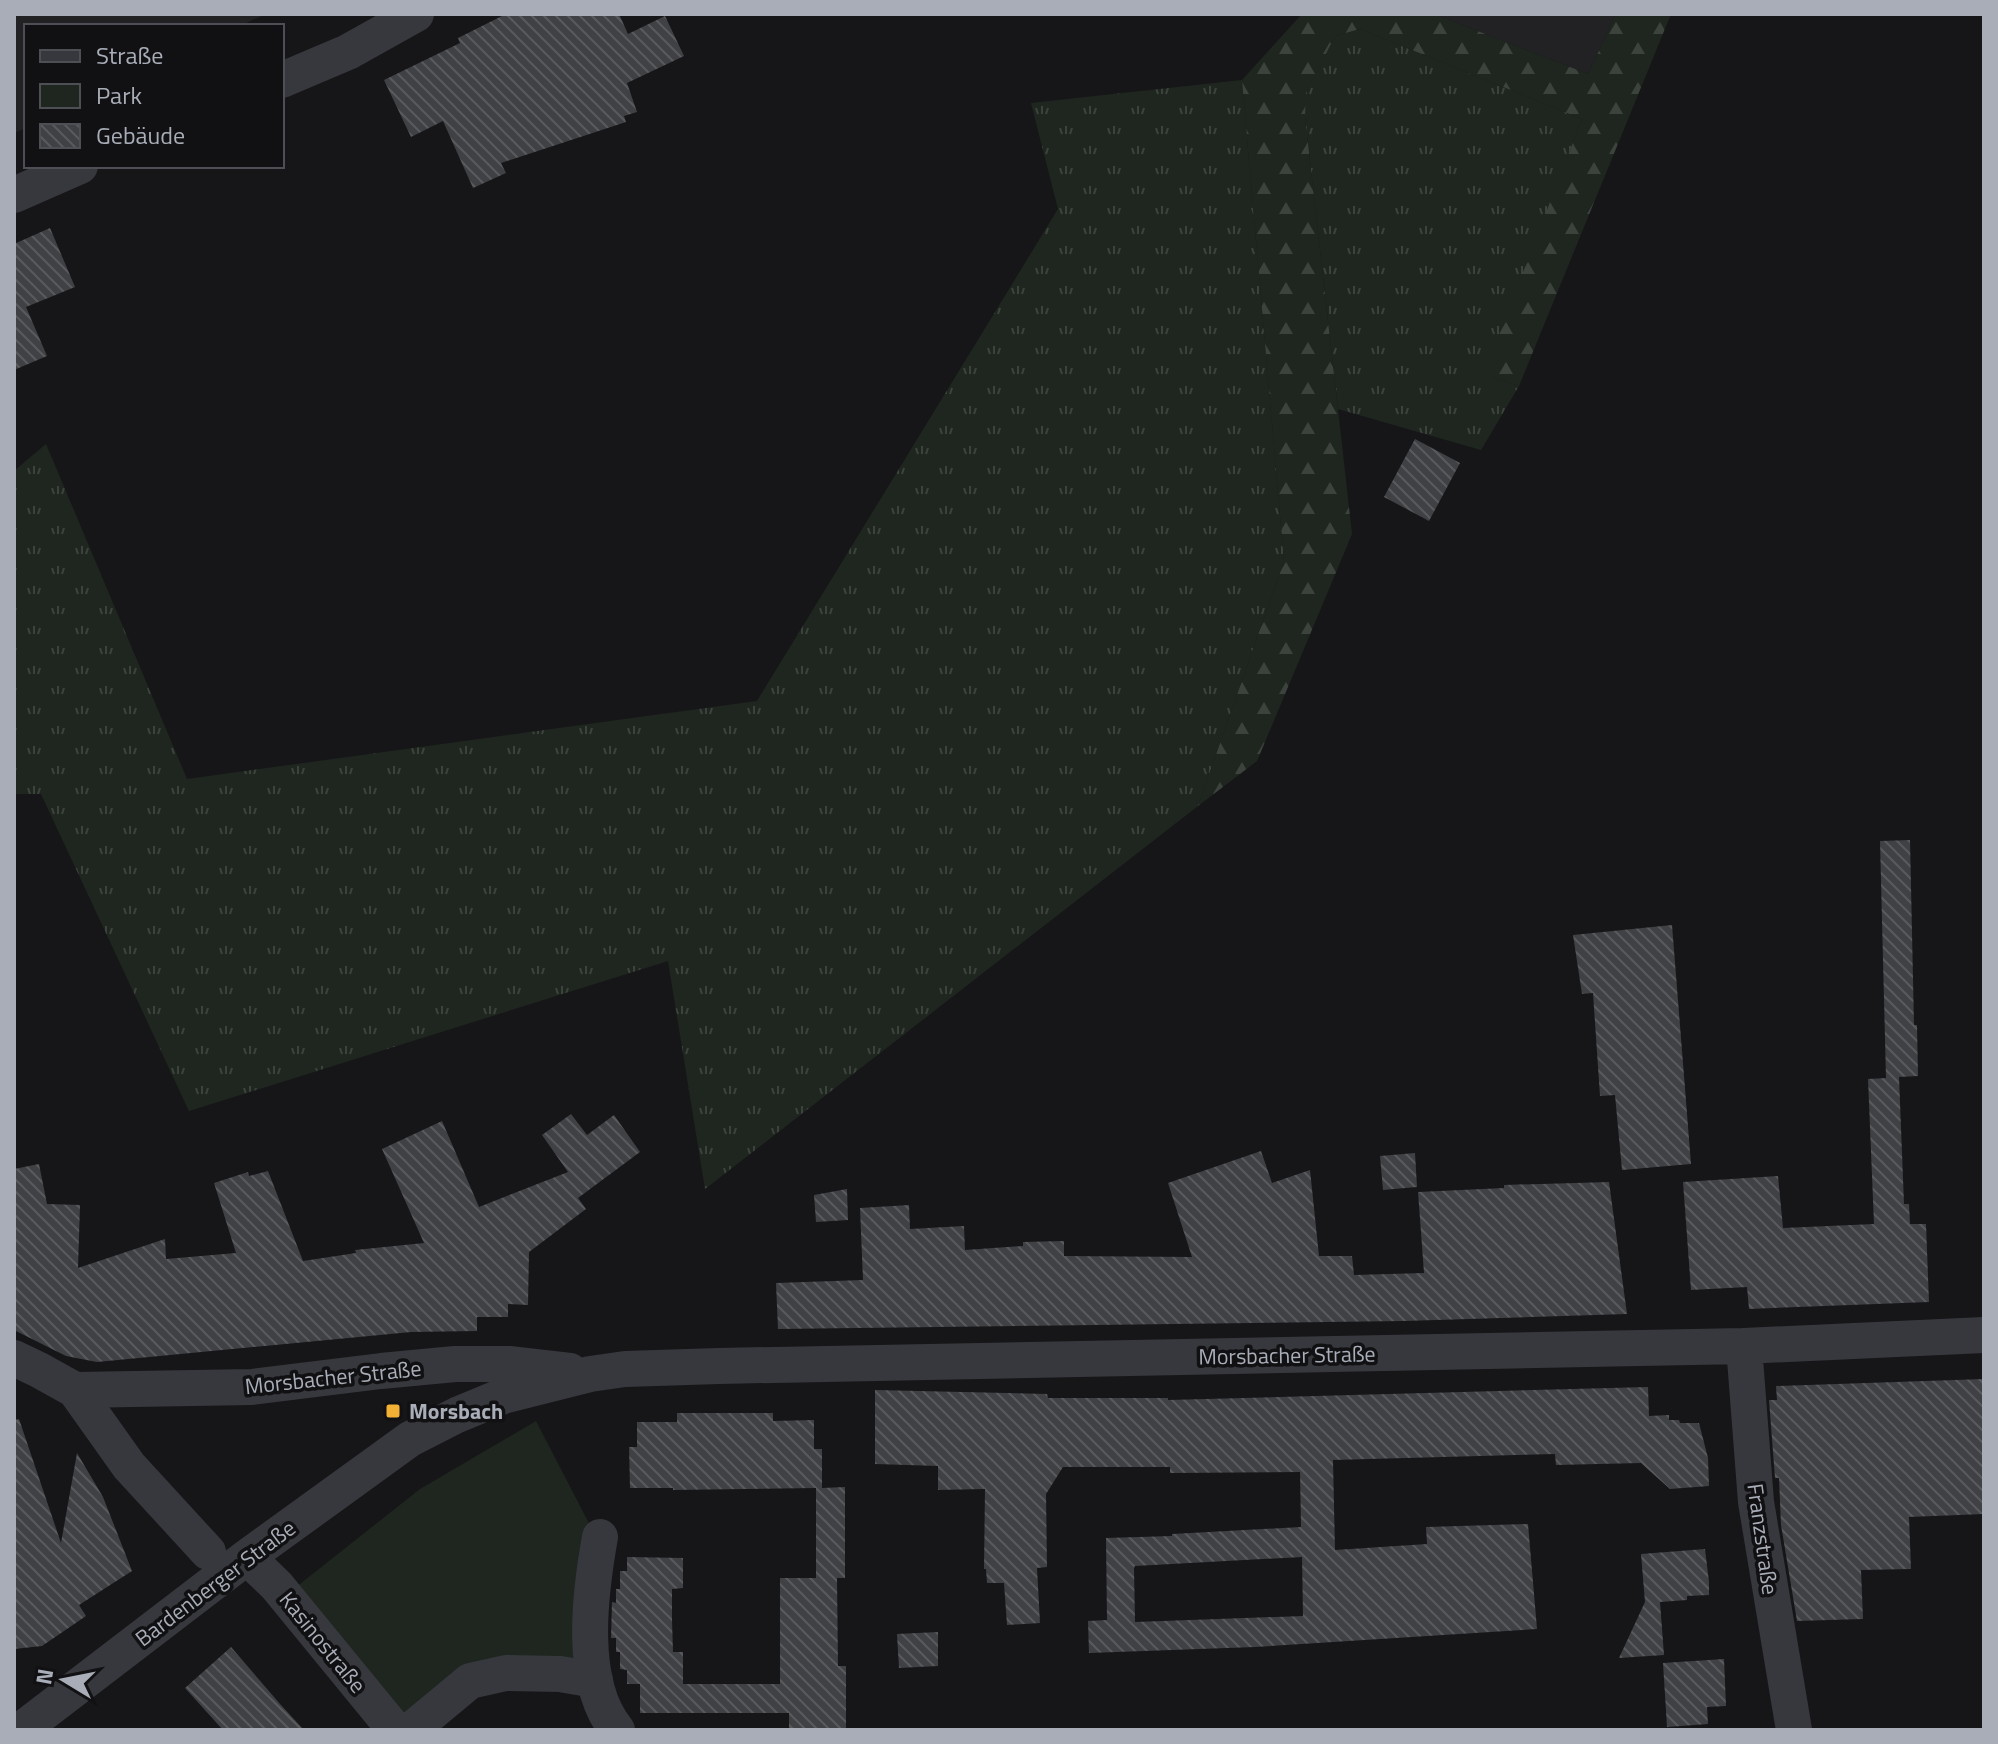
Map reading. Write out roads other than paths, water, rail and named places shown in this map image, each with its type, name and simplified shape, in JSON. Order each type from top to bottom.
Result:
[{"type":"street","points":[[284,79],[348,52],[416,14]]},
{"type":"street","points":[[14,195],[75,168]]},
{"type":"street","name":"Morsbacher Straße","points":[[410,1439],[503,1396],[590,1374],[625,1369],[1744,1346],[1984,1335]]},
{"type":"street","name":"Franzstraße","points":[[1744,1346],[1756,1502],[1794,1730]]},
{"type":"street","points":[[26,1364],[75,1390],[129,1466],[208,1552]]},
{"type":"street","name":"Morsbacher Straße","points":[[75,1390],[252,1387],[455,1364],[509,1364],[590,1374]]},
{"type":"street","name":"Bardenberger Straße","points":[[21,1730],[247,1557],[410,1439]]},
{"type":"street","points":[[600,1537],[591,1607],[591,1647],[595,1680],[607,1718],[617,1730]]},
{"type":"street","name":"Kasinostraße","points":[[247,1557],[277,1586],[395,1730]]},
{"type":"street","points":[[411,1730],[470,1681],[506,1673],[560,1674],[595,1680]]},
{"type":"place","name":"Morsbach","points":[[393,1411]]}]
